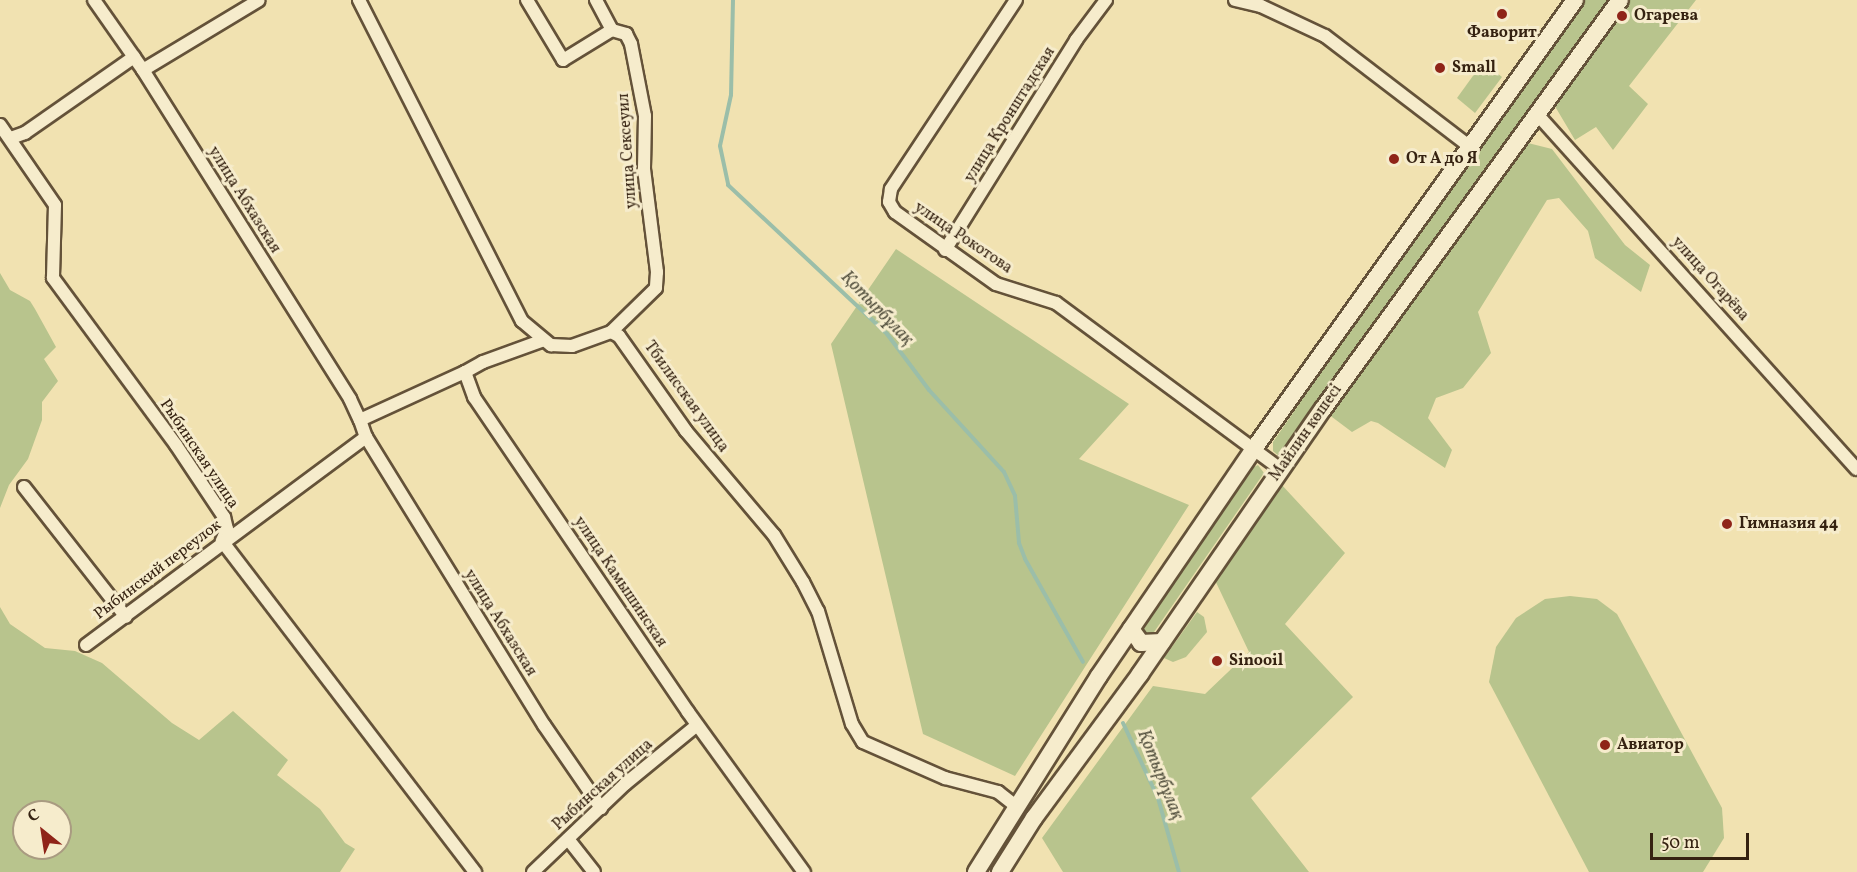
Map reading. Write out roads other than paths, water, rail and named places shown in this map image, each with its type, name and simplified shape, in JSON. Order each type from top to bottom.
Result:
[{"type":"main road","name":"Майлин көшесі","points":[[976,872],[1131,629],[1253,450],[1575,0]]},
{"type":"main road","name":"Майлин көшесі","points":[[1000,872],[1034,818],[1162,642],[1280,469],[1620,0]]},
{"type":"main road","points":[[1131,629],[1141,644],[1162,642]]},
{"type":"street","name":"улица Абхазская","points":[[94,0],[143,69],[350,399],[366,437],[544,725],[601,808]]},
{"type":"street","points":[[143,69],[259,0]]},
{"type":"street","points":[[359,0],[499,282],[522,321],[542,341]]},
{"type":"street","points":[[527,0],[563,60],[612,30]]},
{"type":"street","name":"улица Сексеуил","points":[[596,0],[612,30],[626,34],[632,44],[645,116],[644,169],[657,272],[656,288],[611,332]]},
{"type":"street","name":"улица Рокотова","points":[[1016,0],[891,189],[889,202],[895,212],[945,250],[996,284],[1056,303],[1280,469]]},
{"type":"street","name":"улица Кронштадская","points":[[945,250],[1076,40],[1106,0]]},
{"type":"street","points":[[1234,0],[1261,6],[1325,36],[1469,146]]},
{"type":"street","points":[[11,138],[25,133],[134,57]]},
{"type":"street","name":"улица Огарёва","points":[[1536,114],[1857,469]]},
{"type":"street","name":"Рыбинская улица","points":[[0,125],[55,205],[53,279],[176,445],[224,517],[227,529],[222,541]]},
{"type":"street","points":[[360,420],[483,362],[542,341],[572,346],[611,332]]},
{"type":"street","name":"Тбилисская улица","points":[[611,332],[619,336],[649,372],[686,431],[774,535],[798,573],[818,611],[852,724],[863,742],[945,778],[998,792],[1016,806]]},
{"type":"street","name":"улица Камышинская","points":[[465,372],[485,414],[697,725],[804,872]]},
{"type":"street","name":"Рыбинский переулок","points":[[86,645],[126,617],[222,541],[366,437]]},
{"type":"street","points":[[24,487],[126,617]]},
{"type":"street","points":[[222,541],[475,872]]},
{"type":"street","name":"Рыбинская улица","points":[[533,872],[601,808],[697,725]]},
{"type":"street","points":[[568,839],[594,872]]},
{"type":"waterway","name":"Қотырбұлақ","points":[[733,0],[731,95],[720,146],[728,185],[887,334],[929,390],[1004,472],[1015,496],[1019,543],[1025,559],[1083,662]]},
{"type":"waterway","name":"Қотырбұлақ","points":[[1123,723],[1158,798],[1179,872]]},
{"type":"place","name":"Фаворит","points":[[1502,14]]},
{"type":"place","name":"Огарева","points":[[1622,16]]},
{"type":"place","name":"Small","points":[[1440,68]]},
{"type":"place","name":"От А до Я","points":[[1394,159]]},
{"type":"place","name":"Гимназия 44","points":[[1727,524]]},
{"type":"place","name":"Sinooil","points":[[1217,661]]},
{"type":"place","name":"Авиатор","points":[[1605,745]]}]
